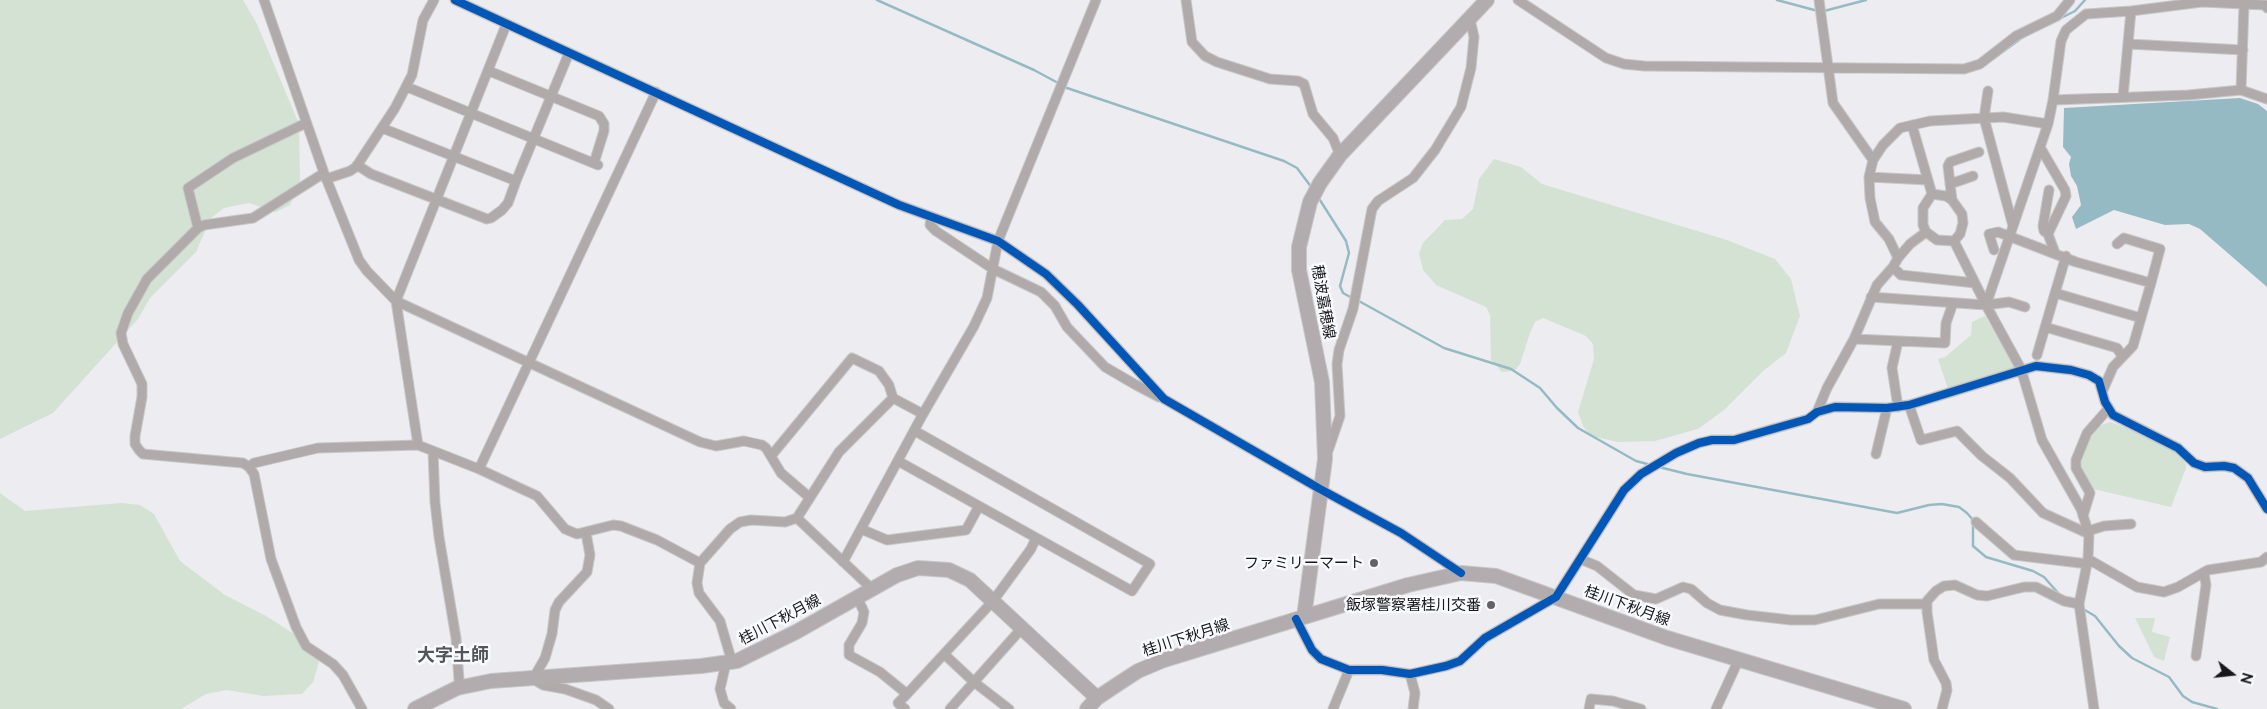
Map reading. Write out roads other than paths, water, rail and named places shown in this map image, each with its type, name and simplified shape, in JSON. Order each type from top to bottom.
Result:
[{"type":"main road","name":"穂波嘉穂線","points":[[1300,618],[1325,459],[1322,382],[1299,270],[1299,247],[1310,202],[1320,183],[1340,155],[1487,0]]},
{"type":"main road","name":"桂川下秋月線","points":[[415,709],[462,687],[491,681],[729,662],[754,654],[871,588],[908,570],[934,568],[960,574],[970,580],[1097,698],[1138,671],[1164,660],[1408,585],[1461,573],[1496,576],[1668,638],[1904,709]]},
{"type":"main road","points":[[1087,709],[1097,698]]},
{"type":"street","points":[[264,0],[325,176],[359,260],[367,272],[396,301],[700,442],[716,446],[744,441],[754,442],[766,448],[781,473],[809,497]]},
{"type":"street","points":[[362,709],[343,675],[333,664],[306,646],[296,627],[271,559],[254,474],[249,467],[243,463],[143,454],[135,444],[142,397],[142,384],[123,344],[121,333],[123,324],[147,279],[198,228],[204,225],[253,218],[325,176],[350,171],[358,165],[407,87],[416,61],[423,20],[434,0]]},
{"type":"street","points":[[454,0],[898,205],[998,241],[1046,274],[1078,304],[1164,399]]},
{"type":"street","points":[[843,562],[923,414],[974,326],[987,298],[998,241],[1096,0]]},
{"type":"street","points":[[1186,0],[1192,42],[1205,56],[1216,62],[1270,79],[1298,81],[1304,84],[1313,114],[1333,138],[1340,155]]},
{"type":"street","points":[[1518,0],[1606,58],[1624,64],[1644,66],[1964,69],[1980,64],[2016,36],[2056,16],[2070,0]]},
{"type":"street","points":[[1819,0],[1833,103],[1872,160]]},
{"type":"street","points":[[1986,305],[2048,124],[2061,41],[2066,30],[2086,14],[2131,11],[2202,2],[2265,5],[2267,8]]},
{"type":"street","points":[[2241,90],[2244,4]]},
{"type":"street","points":[[2123,97],[2131,11]]},
{"type":"street","points":[[1325,459],[1340,416],[1337,364],[1339,350],[1353,309],[1372,209],[1378,201],[1413,178],[1435,150],[1461,106],[1471,68],[1474,37],[1470,19]]},
{"type":"street","points":[[418,445],[396,301],[506,25]]},
{"type":"street","points":[[2128,44],[2243,50]]},
{"type":"street","points":[[358,165],[371,174],[486,219],[492,218],[508,202],[569,53]]},
{"type":"street","points":[[407,87],[596,164],[604,131],[602,119],[595,113],[489,71]]},
{"type":"street","points":[[2053,100],[2241,90],[2267,99]]},
{"type":"street","points":[[1988,91],[1984,118],[2013,226]]},
{"type":"street","points":[[479,469],[656,92]]},
{"type":"street","points":[[1898,258],[1890,239],[1875,222],[1870,198],[1869,177],[1872,160],[1892,135],[1900,128],[1930,121],[2002,117],[2048,124]]},
{"type":"street","points":[[198,228],[188,188],[233,158],[306,123]]},
{"type":"street","points":[[1912,124],[1932,194],[1923,208],[1922,218],[1926,232],[1937,240],[1954,241]]},
{"type":"street","points":[[382,128],[516,181]]},
{"type":"street","points":[[2040,147],[2065,190],[2066,196],[2048,234],[2055,253]]},
{"type":"street","points":[[1954,241],[1960,234],[1963,223],[1962,214],[1952,200],[1948,172],[1950,162],[1979,152]]},
{"type":"street","points":[[1950,184],[1973,176]]},
{"type":"street","points":[[1869,177],[1928,180]]},
{"type":"street","points":[[2048,234],[2044,231],[2043,226],[2049,190]]},
{"type":"street","points":[[1932,194],[1952,200]]},
{"type":"street","points":[[931,217],[930,225],[936,231],[993,268],[1041,292],[1055,306],[1067,327],[1105,366],[1320,490],[1401,533],[1461,573]]},
{"type":"street","points":[[1817,412],[1827,388],[1854,339],[1870,297],[1877,285],[1910,244],[1926,232]]},
{"type":"street","points":[[1994,250],[1989,234],[1998,232],[2066,256],[2076,262],[2151,283]]},
{"type":"street","points":[[2103,390],[2112,367],[2133,346],[2160,249],[2124,238],[2117,244]]},
{"type":"street","points":[[1954,241],[2021,369],[2042,440],[2083,516],[2088,532],[2088,561],[2079,604],[2094,709]]},
{"type":"street","points":[[2037,355],[2066,256]]},
{"type":"street","points":[[1893,267],[1901,275],[1975,283]]},
{"type":"street","points":[[2055,293],[2141,318]]},
{"type":"street","points":[[1870,297],[1986,305],[2010,302],[2025,306]]},
{"type":"street","points":[[1854,339],[1945,343],[1946,322],[1953,303]]},
{"type":"street","points":[[2046,327],[2116,348],[2122,356]]},
{"type":"street","points":[[1898,341],[1892,368],[1898,407]]},
{"type":"street","points":[[771,456],[852,358],[878,370],[888,385],[893,398],[923,414]]},
{"type":"street","points":[[1300,618],[1312,650],[1322,659],[1349,670],[1382,670],[1410,674],[1460,661],[1485,638],[1556,597],[1624,490],[1642,474],[1676,453],[1706,442],[1734,440],[1808,419],[1817,412],[1847,406],[1887,408],[1910,405],[1997,380],[2021,369],[2036,366],[2071,370],[2089,375],[2099,381],[2108,409],[2113,415],[2178,448],[2194,463],[2204,467],[2224,466],[2234,468],[2248,478],[2267,510]]},
{"type":"street","points":[[731,709],[724,702],[720,689],[729,662],[720,621],[699,592],[697,582],[700,563],[730,530],[740,522],[751,520],[785,522],[797,518],[839,452],[893,398]]},
{"type":"street","points":[[1910,405],[1921,440],[1957,431],[1982,456],[2010,478],[2042,513],[2088,532],[2104,526],[2131,524]]},
{"type":"street","points":[[1876,454],[1887,408]]},
{"type":"street","points":[[2083,516],[2090,493],[2076,468],[2076,460],[2087,433],[2108,409]]},
{"type":"street","points":[[898,461],[1132,591],[1150,564],[915,431]]},
{"type":"street","points":[[249,467],[254,463],[318,448],[418,445],[479,469],[537,496],[565,529],[578,534],[613,525],[621,526],[657,540],[700,563]]},
{"type":"street","points":[[433,451],[437,519],[456,638],[459,680],[462,687]]},
{"type":"street","points":[[861,529],[887,540],[966,530],[979,506]]},
{"type":"street","points":[[797,518],[871,588]]},
{"type":"street","points":[[1976,522],[2014,555],[2049,560],[2088,561],[2137,587],[2164,592],[2178,587],[2204,572],[2261,562],[2267,557]]},
{"type":"street","points":[[586,533],[590,556],[587,572],[559,602],[555,610],[552,634],[545,658],[532,679],[543,685],[565,689],[596,700],[609,709]]},
{"type":"street","points":[[905,709],[898,703],[993,601],[1031,548],[1036,538]]},
{"type":"street","points":[[1580,559],[1597,566],[1634,595],[1656,598],[1683,587],[1691,589],[1707,603],[1720,610],[1747,615],[1791,620],[1815,620],[1879,604],[1928,604]]},
{"type":"street","points":[[2196,656],[2206,585],[2204,572]]},
{"type":"street","points":[[1942,709],[1947,690],[1946,683],[1934,660],[1928,604],[1928,601],[1936,591],[1944,586],[1955,585],[1977,595],[1987,596],[2024,586],[2036,588],[2064,601],[2079,604]]},
{"type":"street","points":[[857,597],[864,612],[862,623],[848,645],[849,655],[880,672],[907,694]]},
{"type":"street","points":[[950,709],[1022,628]]},
{"type":"street","points":[[944,654],[974,682],[1009,709]]},
{"type":"street","points":[[1716,709],[1739,659]]},
{"type":"street","points":[[1333,709],[1349,670]]},
{"type":"street","points":[[1410,674],[1415,693],[1414,709]]},
{"type":"street","points":[[1588,709],[1591,699],[1613,701],[1642,709]]},
{"type":"water","points":[[2240,98],[2258,104],[2267,111],[2267,287],[2200,229],[2189,224],[2165,225],[2114,210],[2076,229],[2072,217],[2081,205],[2077,186],[2071,176],[2069,164],[2071,157],[2063,147],[2064,108]]},
{"type":"waterway","points":[[877,0],[1034,70],[1060,84]]},
{"type":"waterway","points":[[1777,0],[1818,11]]},
{"type":"waterway","points":[[1824,11],[1866,0]]},
{"type":"waterway","points":[[2059,19],[2075,11],[2085,0]]},
{"type":"waterway","points":[[1993,59],[2023,37]]},
{"type":"waterway","points":[[1064,87],[1284,161],[1297,168],[1312,188]]},
{"type":"waterway","points":[[1318,197],[1346,241],[1349,253],[1340,286],[1343,293],[1352,298]]},
{"type":"waterway","points":[[1357,300],[1444,348],[1511,369],[1540,388],[1578,428],[1636,461],[1651,465]]},
{"type":"waterway","points":[[1659,467],[1687,474],[1897,513],[1929,505],[1942,504],[1959,507],[1973,520],[1973,546],[1986,557],[2033,571],[2044,577],[2059,594]]},
{"type":"waterway","points":[[2083,609],[2095,616],[2119,646],[2132,658],[2169,677],[2183,696],[2192,702],[2217,709]]},
{"type":"place","name":"ファミリーマート","points":[[1374,563]]},
{"type":"place","name":"飯塚警察署桂川交番","points":[[1491,605]]},
{"type":"district","name":"大字土師","points":[[453,656]]}]
